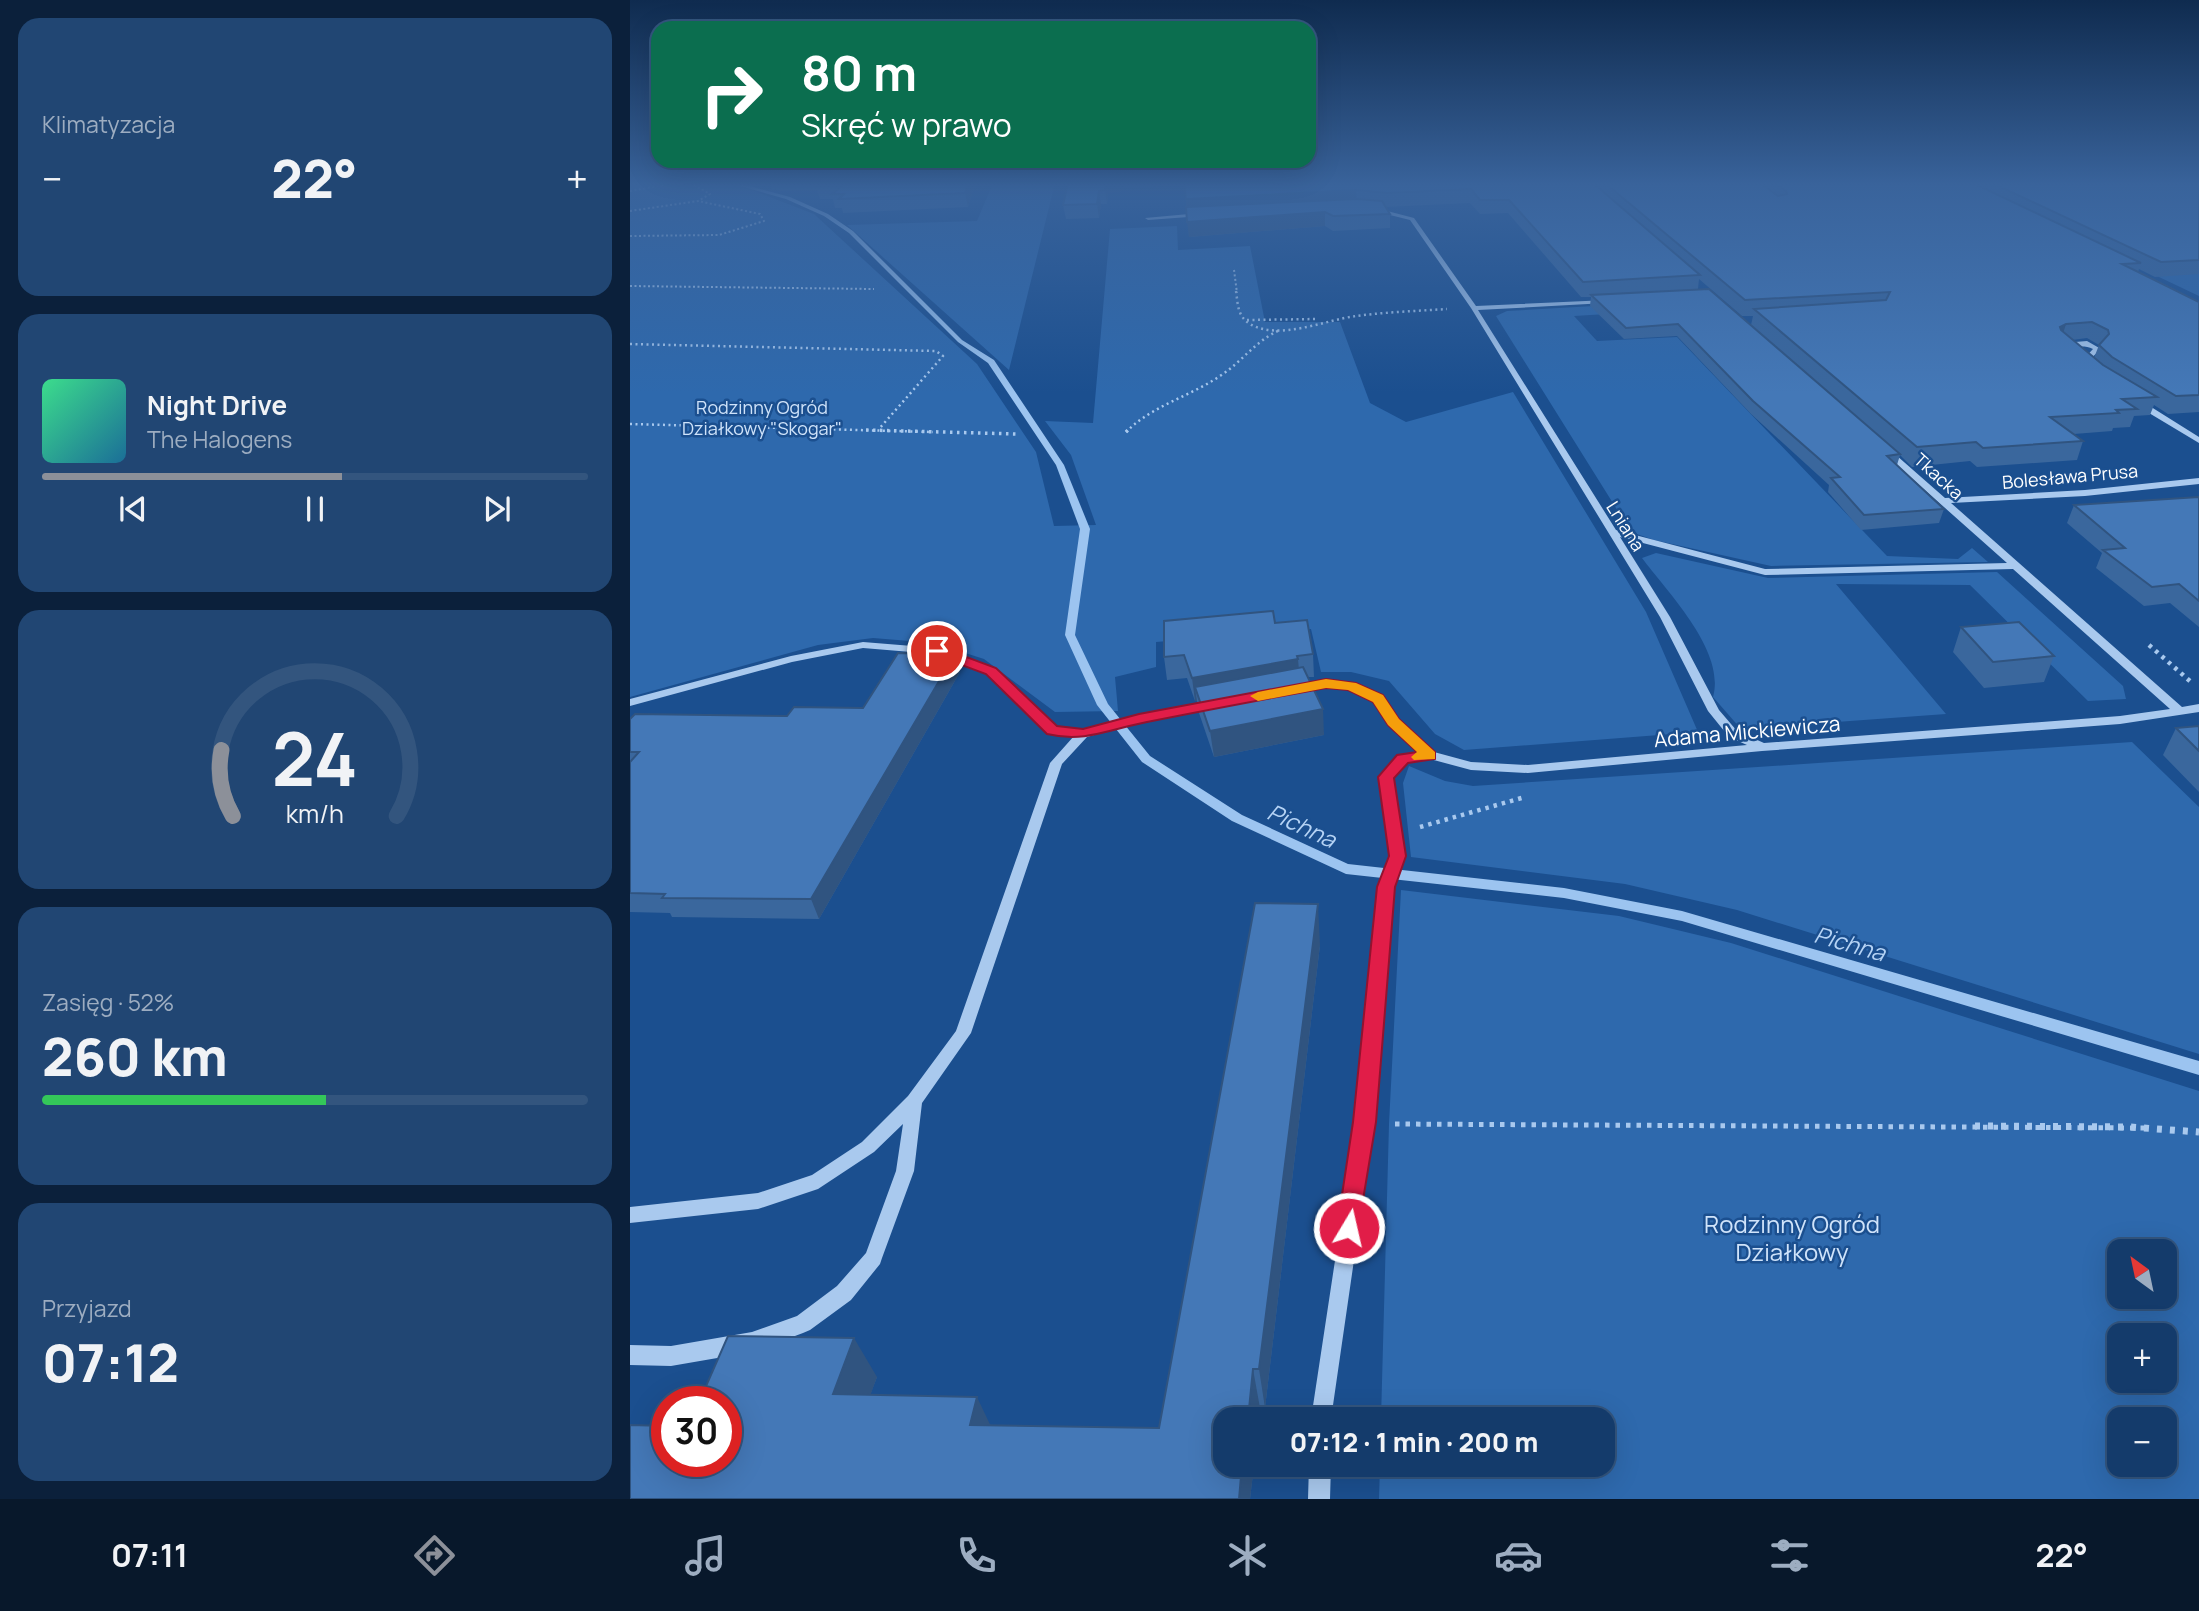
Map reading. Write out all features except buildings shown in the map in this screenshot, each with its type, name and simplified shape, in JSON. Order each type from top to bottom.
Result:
[{"type":"street","name":"Lniana","points":[[1436,253],[1474,308],[1665,617],[1714,711],[1733,734],[1762,747]]},
{"type":"street","points":[[1474,308],[1613,300]]},
{"type":"street","points":[[2125,394],[2197,438]]},
{"type":"street","name":"Tkacka","points":[[1873,438],[2178,710]]},
{"type":"street","name":"Bolesława Prusa","points":[[1944,501],[2085,493],[2199,481]]},
{"type":"street","points":[[1612,532],[1765,572],[2017,566]]},
{"type":"street","points":[[630,703],[791,659],[863,645],[937,651],[991,671],[1053,730],[1083,734],[1139,719],[1219,704]]},
{"type":"street","name":"Adama Mickiewicza","points":[[1286,691],[1326,683],[1351,686],[1378,698],[1393,722],[1430,755],[1471,766],[1528,769],[1762,747],[2120,720],[2199,708]]},
{"type":"street","points":[[630,1215],[758,1201],[818,1181],[868,1147],[914,1101],[963,1033],[1056,763],[1083,734]]},
{"type":"street","points":[[1323,1407],[1364,1122],[1386,887],[1396,849],[1386,777],[1403,758],[1430,755]]},
{"type":"street","points":[[630,1355],[671,1356],[752,1342],[803,1322],[844,1293],[873,1258],[905,1171],[914,1101]]},
{"type":"street","points":[[1319,1499],[1320,1477]]},
{"type":"path","points":[[1234,270],[1239,313],[1263,329],[1284,329]]},
{"type":"path","points":[[630,286],[874,289]]},
{"type":"path","points":[[1246,320],[1330,318],[1474,308]]},
{"type":"path","points":[[1126,432],[1137,419],[1205,386],[1230,369],[1263,336],[1330,318]]},
{"type":"path","points":[[630,344],[936,351],[943,356],[879,429]]},
{"type":"path","points":[[630,424],[1016,434]]},
{"type":"path","points":[[1396,849],[1423,825],[1532,794]]},
{"type":"path","points":[[1389,1124],[2130,1127],[2199,1132]]},
{"type":"green space","name":"Rodzinny Ogród Działkowy \"Skogar\"","points":[[630,253],[856,253],[977,364],[1036,452],[1054,526],[1096,525],[1071,455],[1045,421],[1093,423],[1108,253],[1251,253],[1265,322],[1340,322],[1370,403],[1406,422],[1513,392],[1646,612],[1698,732],[1464,750],[1435,734],[1389,681],[1351,672],[1321,672],[1311,629],[1156,642],[1156,667],[1115,677],[1118,711],[1055,712],[984,659],[934,643],[873,638],[818,645],[630,697]]},
{"type":"green space","points":[[878,253],[1038,253],[1009,370]]},
{"type":"green space","points":[[2119,258],[2199,264],[2199,296]]},
{"type":"green space","points":[[1699,300],[1706,308],[1574,316],[1597,341],[1677,337],[1887,556],[1958,559],[1972,548],[1988,562],[1771,566],[1654,540],[1631,532],[1496,316],[1507,311]]},
{"type":"green space","points":[[1656,553],[1768,578],[1997,572],[2123,686],[2126,699],[2088,701],[1970,585],[1836,584],[1946,714],[1741,729],[1713,697],[1715,679],[1711,661],[1692,623],[1642,558]]},
{"type":"green space","points":[[2132,742],[2199,807],[2199,1054],[1737,910],[1625,884],[1411,857],[1403,783],[1409,766],[1445,781],[1473,786]]},
{"type":"green space","name":"Rodzinny Ogród Działkowy","points":[[1401,890],[1619,916],[1731,943],[2199,1091],[2199,1499],[1379,1499],[1380,1477],[1615,1477],[1615,1407],[1381,1407],[1389,1124]]},
{"type":"waterway","name":"Pichna","points":[[872,253],[960,341],[991,362],[1060,465],[1085,529],[1070,635],[1103,705],[1146,759],[1237,818],[1346,869],[1564,893],[1682,916],[2199,1068]]},
{"type":"slow traffic","points":[[1258,696],[1326,683],[1351,686],[1378,698],[1393,722],[1430,755],[1419,757]]},
{"type":"route","points":[[937,651],[991,671],[1053,730],[1083,734],[1139,719],[1326,683],[1351,686],[1378,698],[1393,722],[1430,755],[1403,758],[1386,777],[1397,856],[1386,887],[1364,1122],[1349,1228]]}]
